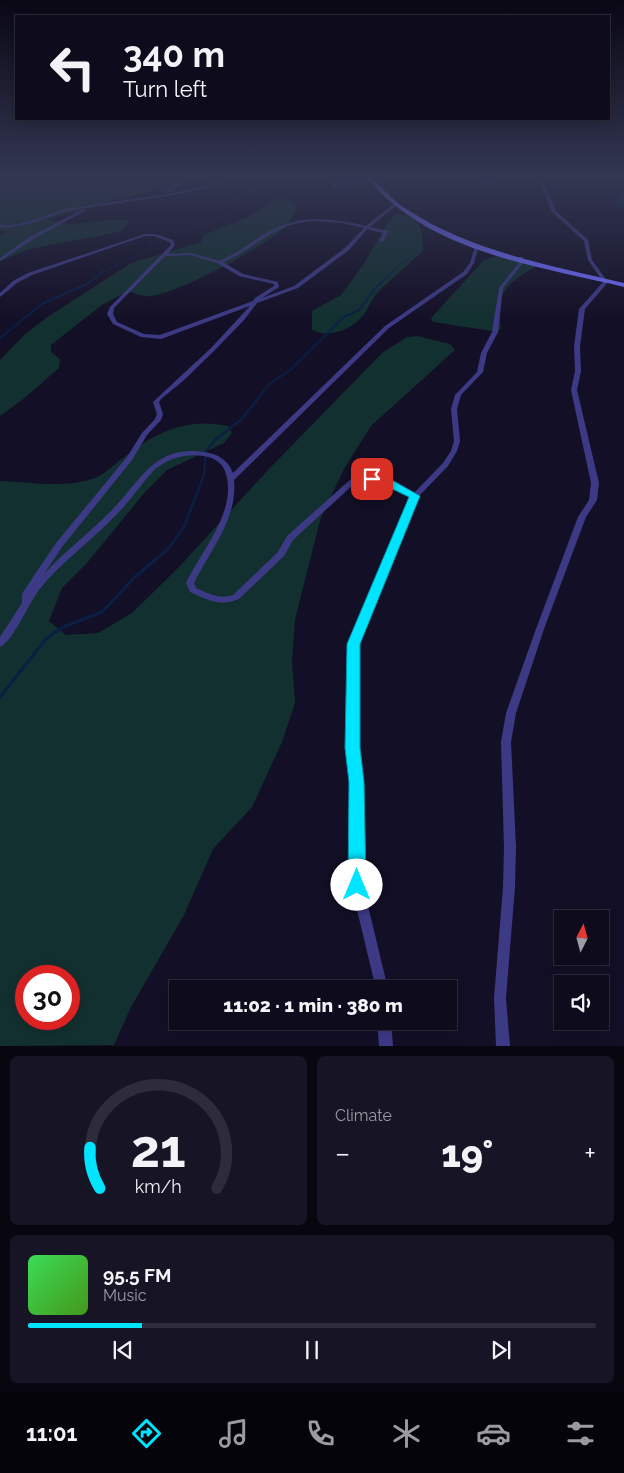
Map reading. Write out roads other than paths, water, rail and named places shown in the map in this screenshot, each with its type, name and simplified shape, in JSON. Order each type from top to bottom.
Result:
[{"type":"street","points":[[0,225],[4,227],[24,224]]},
{"type":"street","points":[[0,260],[30,239],[57,224]]},
{"type":"street","points":[[219,262],[232,258],[244,248],[288,224]]},
{"type":"street","points":[[351,224],[386,232],[381,240]]},
{"type":"street","points":[[0,296],[15,282],[30,274],[135,237],[155,235],[171,241],[173,245],[112,308],[110,314],[115,322],[144,336],[161,337],[296,287],[347,248],[371,224]]},
{"type":"street","points":[[426,224],[477,246],[624,285]]},
{"type":"street","points":[[504,1046],[500,998],[509,887],[510,847],[506,742],[511,713],[540,628],[582,516],[596,493],[574,390],[578,371],[578,346],[582,309],[606,282],[602,280],[590,260],[586,241],[567,224]]},
{"type":"street","points":[[231,479],[388,327],[465,273],[472,263],[477,246]]},
{"type":"street","points":[[26,603],[26,594],[59,545],[130,458],[144,434],[158,420],[160,414],[156,402],[159,398],[236,326],[257,299],[274,288],[276,283],[241,275],[219,262],[191,254],[164,256]]},
{"type":"street","points":[[380,980],[357,885],[356,782],[353,748],[353,644],[415,496],[446,464],[454,451],[457,441],[454,409],[458,395],[480,372],[484,353],[495,332],[500,288],[520,263],[521,258]]},
{"type":"street","points":[[0,643],[42,580],[101,527],[159,463],[180,455],[212,456],[221,460],[228,468],[231,479],[229,507],[222,527],[195,571],[190,583],[193,590],[218,600],[228,601],[236,597],[281,554],[290,538],[353,481],[363,479],[387,482],[415,496]]},
{"type":"street","points":[[385,1030],[386,1046]]},
{"type":"waterway","points":[[151,234],[155,231],[184,229],[207,224]]},
{"type":"waterway","points":[[392,272],[427,242],[430,235],[428,224]]},
{"type":"waterway","points":[[104,271],[146,251],[151,244],[150,236]]},
{"type":"waterway","points":[[0,338],[42,304],[87,284],[104,271]]},
{"type":"waterway","points":[[259,397],[269,384],[289,371],[344,317],[359,310],[373,291],[392,272]]},
{"type":"waterway","points":[[155,560],[168,549],[184,527],[204,475],[206,451],[216,439],[241,420],[260,396]]},
{"type":"waterway","points":[[0,697],[45,640],[61,628],[102,612],[135,577],[156,559]]}]
